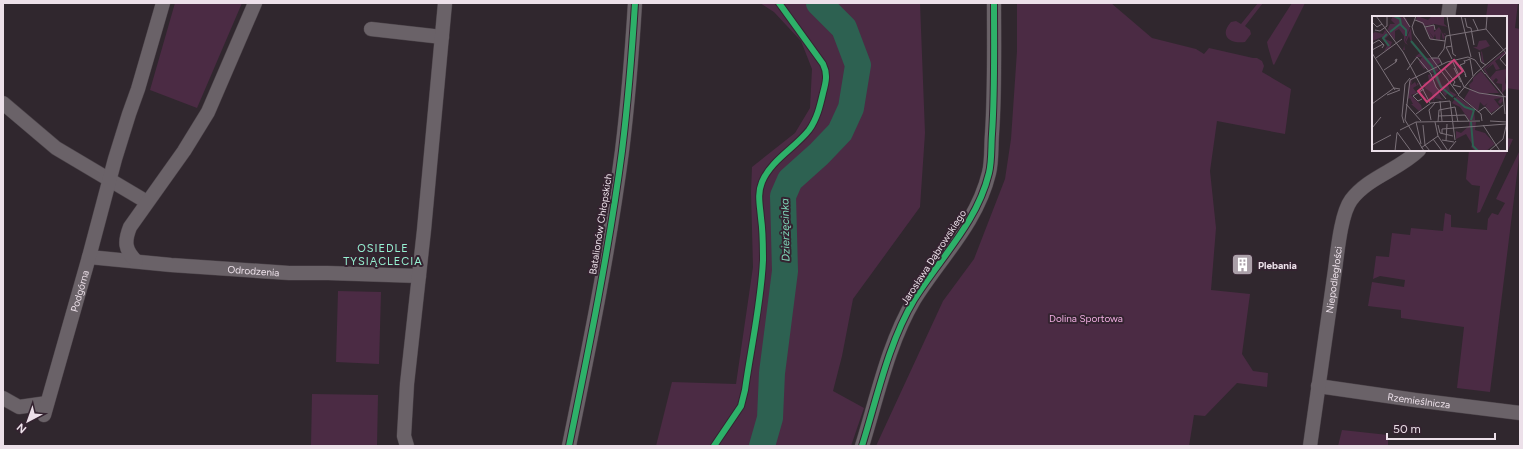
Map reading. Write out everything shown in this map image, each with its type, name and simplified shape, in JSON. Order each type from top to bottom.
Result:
[{"type":"street","name":"Podgórna","points":[[3,398],[19,407],[46,409],[128,114],[138,89],[163,3]]},
{"type":"street","points":[[136,262],[128,251],[126,237],[130,227],[184,151],[208,112],[255,3]]},
{"type":"street","points":[[407,446],[404,436],[407,384],[424,230],[445,3]]},
{"type":"street","name":"Batalionów Chłopskich","points":[[569,446],[595,317],[622,150],[635,3]]},
{"type":"street","name":"Jarosława Dąbrowskiego","points":[[862,446],[889,358],[899,331],[914,300],[968,224],[980,200],[990,172],[994,108],[994,3]]},
{"type":"street","points":[[1448,16],[1450,3]]},
{"type":"street","points":[[371,29],[442,37]]},
{"type":"street","points":[[3,103],[56,148],[147,202]]},
{"type":"street","name":"Niepodległości","points":[[1310,446],[1337,257],[1346,209],[1355,195],[1369,183],[1406,161],[1418,151]]},
{"type":"street","name":"Odrodzenia","points":[[89,256],[136,262],[289,273],[419,276]]},
{"type":"street","name":"Rzemieślnicza","points":[[1318,386],[1520,413]]},
{"type":"green space","points":[[175,3],[242,3],[197,108],[150,90]]},
{"type":"green space","points":[[760,3],[920,3],[925,133],[920,207],[853,299],[842,356],[833,391],[864,408],[851,446],[656,446],[672,382],[736,384],[753,267],[751,192],[752,167],[795,133],[810,108],[812,69],[801,41],[774,12]]},
{"type":"green space","name":"Dolina Sportowa","points":[[1017,3],[1111,3],[1152,38],[1196,49],[1204,54],[1209,48],[1257,58],[1262,61],[1264,66],[1262,72],[1291,89],[1285,134],[1217,121],[1210,171],[1216,228],[1211,290],[1250,294],[1242,354],[1253,371],[1268,373],[1267,387],[1237,383],[1205,416],[1194,415],[1189,446],[876,446],[943,301],[974,259],[1005,179],[1011,139],[1017,51]]},
{"type":"green space","points":[[1258,3],[1263,3],[1245,26],[1250,30],[1251,34],[1245,42],[1234,42],[1230,40],[1226,35],[1226,31],[1231,22],[1236,21],[1241,24]]},
{"type":"green space","points":[[1292,3],[1305,3],[1274,65],[1267,42]]},
{"type":"green space","points":[[1488,3],[1518,3],[1515,28],[1520,29],[1520,90],[1507,88],[1507,16],[1486,16]]},
{"type":"green space","points":[[1507,138],[1513,139],[1480,212],[1477,213],[1480,186],[1472,185],[1466,179],[1469,151],[1507,151]]},
{"type":"green space","points":[[1520,150],[1490,392],[1457,388],[1464,327],[1401,318],[1401,310],[1368,306],[1372,282],[1404,287],[1405,280],[1380,276],[1373,279],[1376,256],[1389,257],[1392,233],[1410,235],[1411,228],[1443,231],[1445,213],[1451,215],[1451,227],[1487,230],[1488,219],[1492,213],[1498,215],[1505,203],[1496,199]]},
{"type":"green space","points":[[338,291],[381,292],[379,364],[336,362]]},
{"type":"green space","points":[[312,394],[378,395],[377,446],[311,446]]},
{"type":"green space","points":[[1342,430],[1388,435],[1388,446],[1338,446]]},
{"type":"waterway","name":"Dzierżęcinka","points":[[762,446],[770,418],[772,373],[785,271],[783,196],[790,180],[819,154],[840,132],[851,108],[858,65],[844,28],[819,3]]},
{"type":"cycle path","points":[[569,446],[598,299],[617,188],[626,114],[635,3]]},
{"type":"cycle path","points":[[714,446],[741,406],[745,390],[762,276],[763,244],[759,200],[760,186],[771,167],[812,126],[819,108],[826,82],[826,71],[823,64],[779,3]]},
{"type":"cycle path","points":[[862,446],[890,353],[905,317],[914,300],[967,224],[976,208],[989,173],[994,101],[994,3]]},
{"type":"place","name":"Plebania","points":[[1242,265]]},
{"type":"district","name":"OSIEDLE TYSIĄCLECIA","points":[[383,254]]}]
